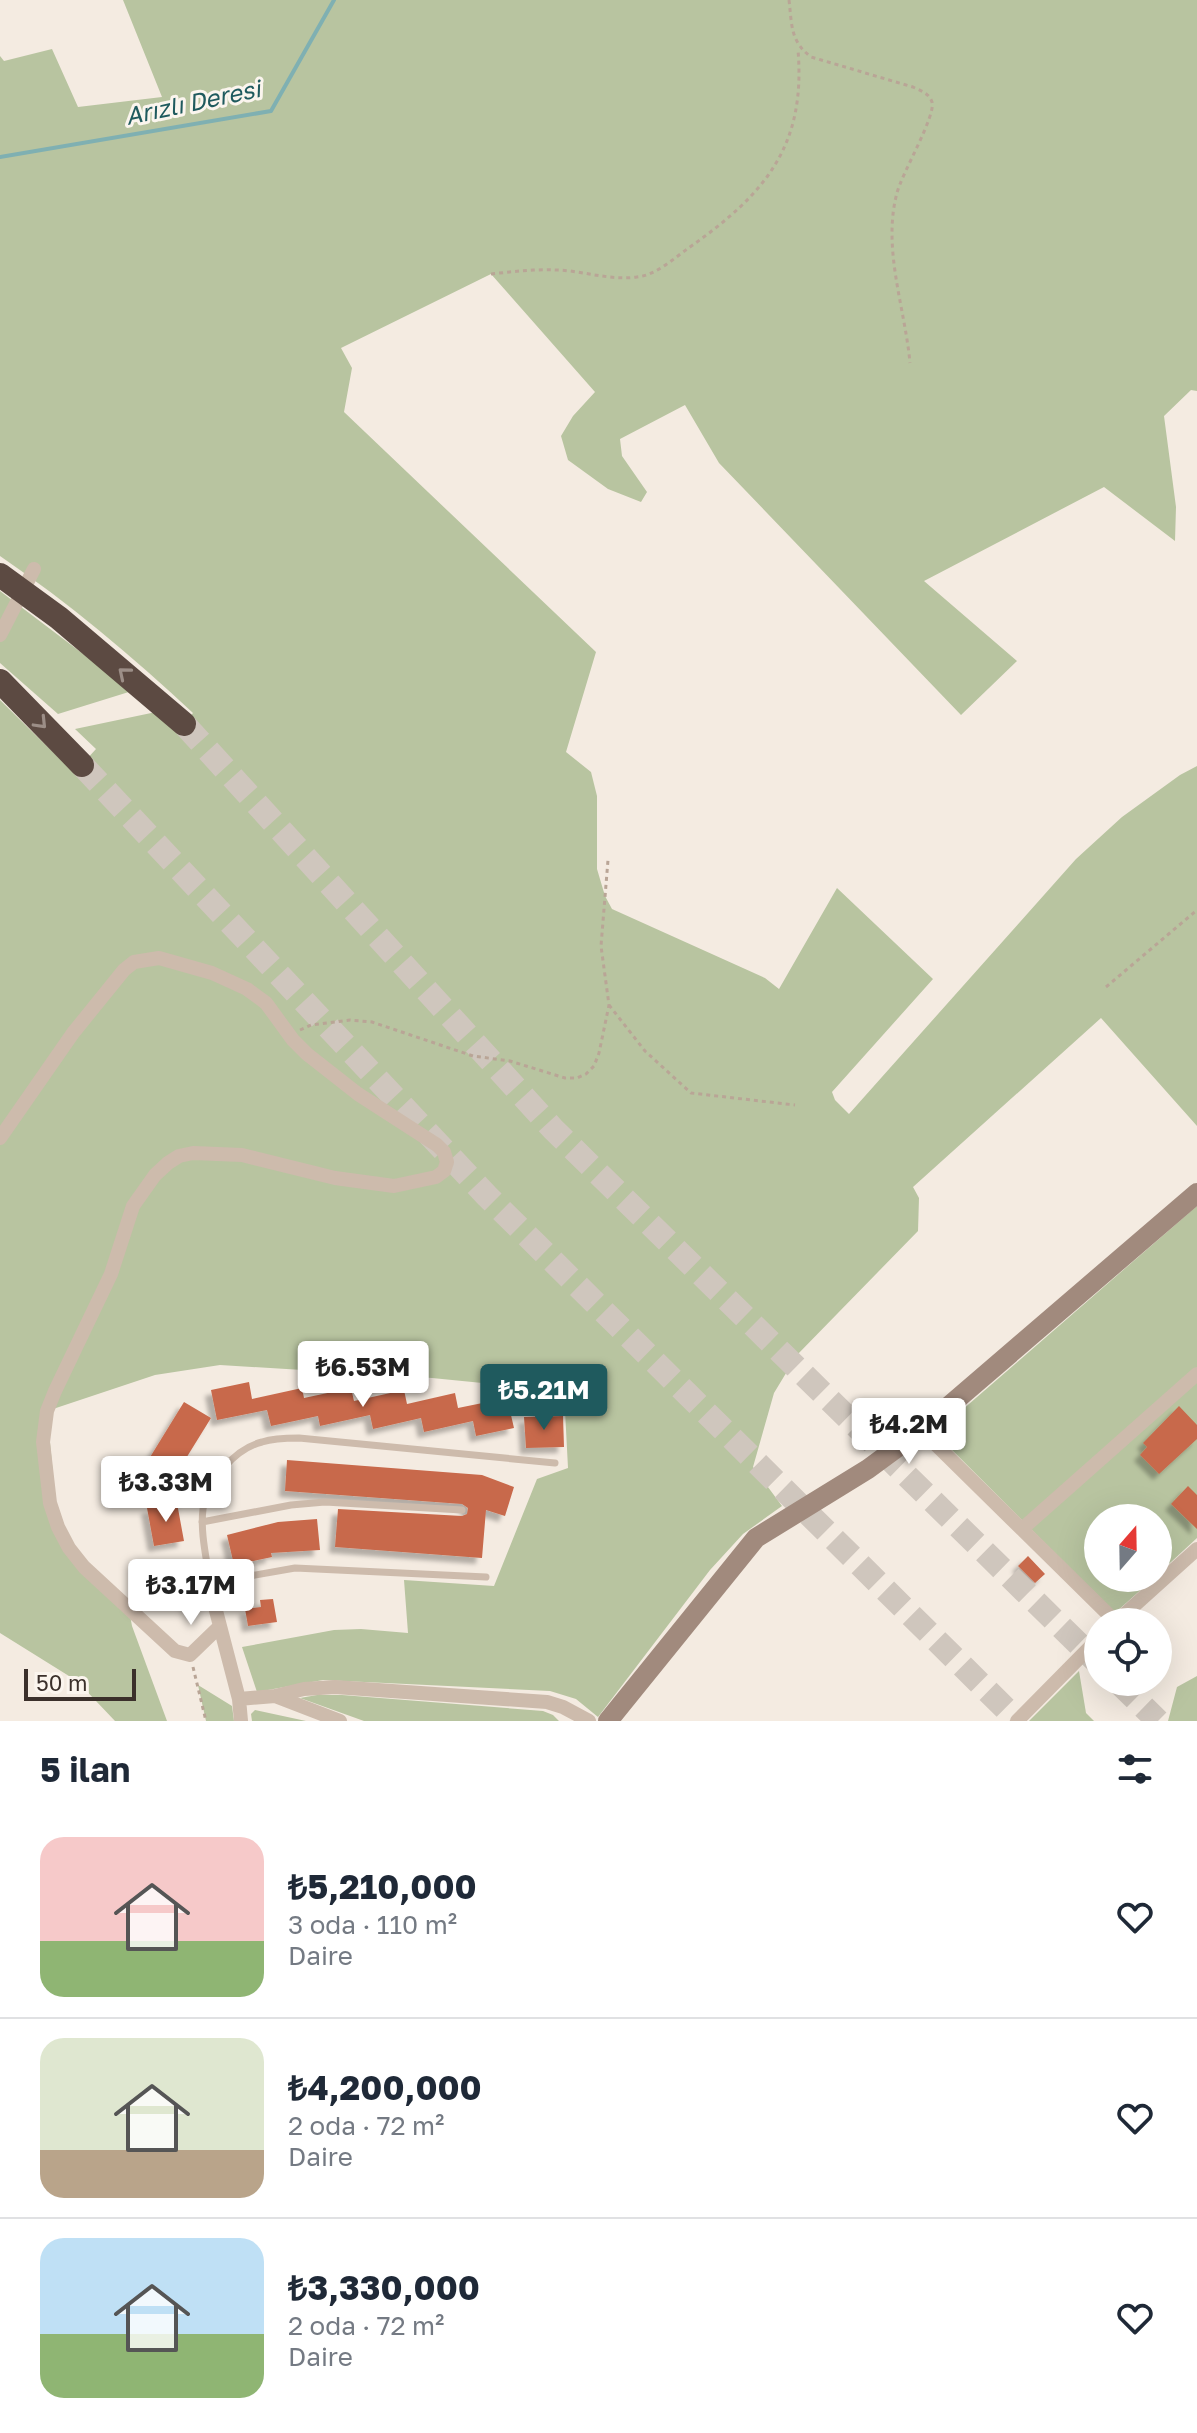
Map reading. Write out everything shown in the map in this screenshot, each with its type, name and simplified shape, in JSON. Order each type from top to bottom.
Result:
[{"type":"highway","points":[[0,575],[59,618],[184,724]]},
{"type":"highway","points":[[0,681],[82,765]]},
{"type":"street","points":[[0,635],[34,569]]},
{"type":"street","points":[[0,1138],[73,1033],[134,962],[159,958],[231,980],[266,1003],[307,1054],[358,1094],[444,1152],[447,1162],[444,1171],[425,1181],[394,1186],[335,1178],[289,1165],[213,1152],[179,1156],[155,1175],[133,1206],[111,1274],[55,1391],[43,1428],[50,1503],[69,1548],[84,1567],[175,1651],[190,1655],[219,1627]]},
{"type":"street","points":[[608,1721],[756,1538],[868,1469],[921,1430],[1197,1193]]},
{"type":"street","points":[[1022,1529],[1197,1374]]},
{"type":"street","points":[[921,1430],[1102,1608]]},
{"type":"street","points":[[1132,1608],[1197,1549]]},
{"type":"street","points":[[214,1603],[239,1699],[241,1721]]},
{"type":"street","points":[[1017,1721],[1084,1653]]},
{"type":"street","points":[[239,1699],[335,1687],[547,1702],[589,1721]]},
{"type":"street","points":[[275,1696],[340,1721]]},
{"type":"lane","points":[[214,1603],[202,1522],[210,1488],[237,1455],[259,1442],[299,1438],[555,1463]]},
{"type":"lane","points":[[202,1522],[291,1505],[325,1502],[462,1510]]},
{"type":"lane","points":[[210,1583],[295,1568],[486,1577]]},
{"type":"path","points":[[491,274],[534,269],[622,278],[641,277],[655,272],[726,222],[762,182],[794,126],[801,82],[789,0]]},
{"type":"path","points":[[798,48],[827,64],[913,87],[931,100],[932,112],[902,177],[893,208],[893,250],[910,363]]},
{"type":"path","points":[[289,1034],[311,1025],[350,1020],[372,1022],[448,1050],[536,1067],[565,1078],[586,1074],[594,1066],[609,1005],[601,946],[608,860]]},
{"type":"path","points":[[1106,987],[1197,910]]},
{"type":"path","points":[[609,1005],[645,1051],[691,1093],[795,1105]]},
{"type":"path","points":[[190,1655],[206,1721]]},
{"type":"green space","points":[[123,0],[1197,0],[1197,391],[1191,390],[1164,416],[1176,507],[1175,541],[1104,487],[924,581],[1017,661],[961,715],[719,463],[685,405],[620,439],[622,456],[647,492],[641,502],[608,489],[568,460],[561,436],[573,416],[595,392],[491,274],[341,348],[352,368],[344,412],[596,652],[566,752],[591,772],[597,796],[597,869],[612,909],[765,978],[779,989],[837,888],[933,979],[832,1092],[835,1100],[849,1114],[1076,859],[1122,817],[1197,766],[1197,1126],[1101,1018],[913,1187],[919,1198],[918,1231],[797,1355],[774,1393],[753,1467],[782,1506],[743,1534],[710,1570],[598,1717],[576,1699],[550,1691],[323,1680],[257,1692],[242,1647],[334,1630],[408,1633],[404,1580],[494,1586],[537,1479],[568,1468],[564,1391],[432,1378],[220,1365],[155,1375],[47,1411],[58,1527],[129,1610],[167,1721],[115,1721],[77,1681],[0,1633],[0,700],[74,773],[96,749],[75,729],[156,712],[178,730],[193,713],[100,631],[0,556],[0,56],[4,61],[52,49],[78,107],[162,97]]},
{"type":"green space","points":[[0,591],[132,691],[58,714],[0,663]]},
{"type":"green space","points":[[1197,1206],[1197,1538],[1172,1561],[1172,1504],[1084,1504],[1084,1582],[939,1437],[939,1430]]},
{"type":"green space","points":[[1094,1592],[1138,1592],[1121,1608],[1110,1608]]},
{"type":"green space","points":[[1079,1671],[1086,1713],[1094,1721],[1029,1721]]},
{"type":"green space","points":[[1197,1676],[1197,1721],[1168,1721],[1177,1687]]},
{"type":"green space","points":[[198,1685],[232,1706],[234,1721],[206,1721]]},
{"type":"green space","points":[[317,1695],[543,1711],[559,1721],[364,1721],[300,1698]]},
{"type":"green space","points":[[255,1710],[306,1721],[252,1721],[251,1714]]},
{"type":"building","points":[[249,1382],[252,1399],[302,1388],[304,1398],[351,1388],[354,1401],[404,1390],[407,1404],[455,1393],[458,1408],[507,1398],[514,1428],[476,1436],[473,1421],[424,1432],[421,1418],[373,1429],[370,1415],[320,1426],[318,1416],[271,1426],[267,1410],[217,1420],[211,1390]]},
{"type":"building","points":[[184,1402],[211,1418],[162,1497],[136,1480]]},
{"type":"building","points":[[1179,1406],[1197,1425],[1197,1439],[1159,1474],[1140,1455],[1147,1447],[1143,1443]]},
{"type":"building","points":[[563,1416],[564,1447],[526,1448],[524,1417]]},
{"type":"building","points":[[287,1460],[482,1475],[514,1487],[505,1516],[486,1510],[482,1558],[335,1547],[338,1509],[462,1516],[467,1514],[468,1508],[462,1504],[285,1491]]},
{"type":"building","points":[[1188,1486],[1197,1495],[1197,1529],[1172,1504]]},
{"type":"building","points":[[177,1503],[184,1541],[154,1546],[147,1508]]},
{"type":"building","points":[[317,1519],[320,1550],[271,1553],[272,1557],[234,1565],[227,1535],[278,1522]]},
{"type":"building","points":[[1028,1556],[1045,1574],[1035,1583],[1018,1566]]},
{"type":"building","points":[[273,1599],[277,1622],[248,1626],[245,1609],[261,1607],[260,1600]]},
{"type":"waterway","name":"Arızlı Deresi","points":[[0,157],[271,111],[334,0]]},
{"type":"tunnel","points":[[184,724],[553,1129],[1084,1649]]},
{"type":"tunnel","points":[[82,765],[487,1196],[1018,1721]]},
{"type":"tunnel","points":[[1132,1696],[1158,1721]]}]
